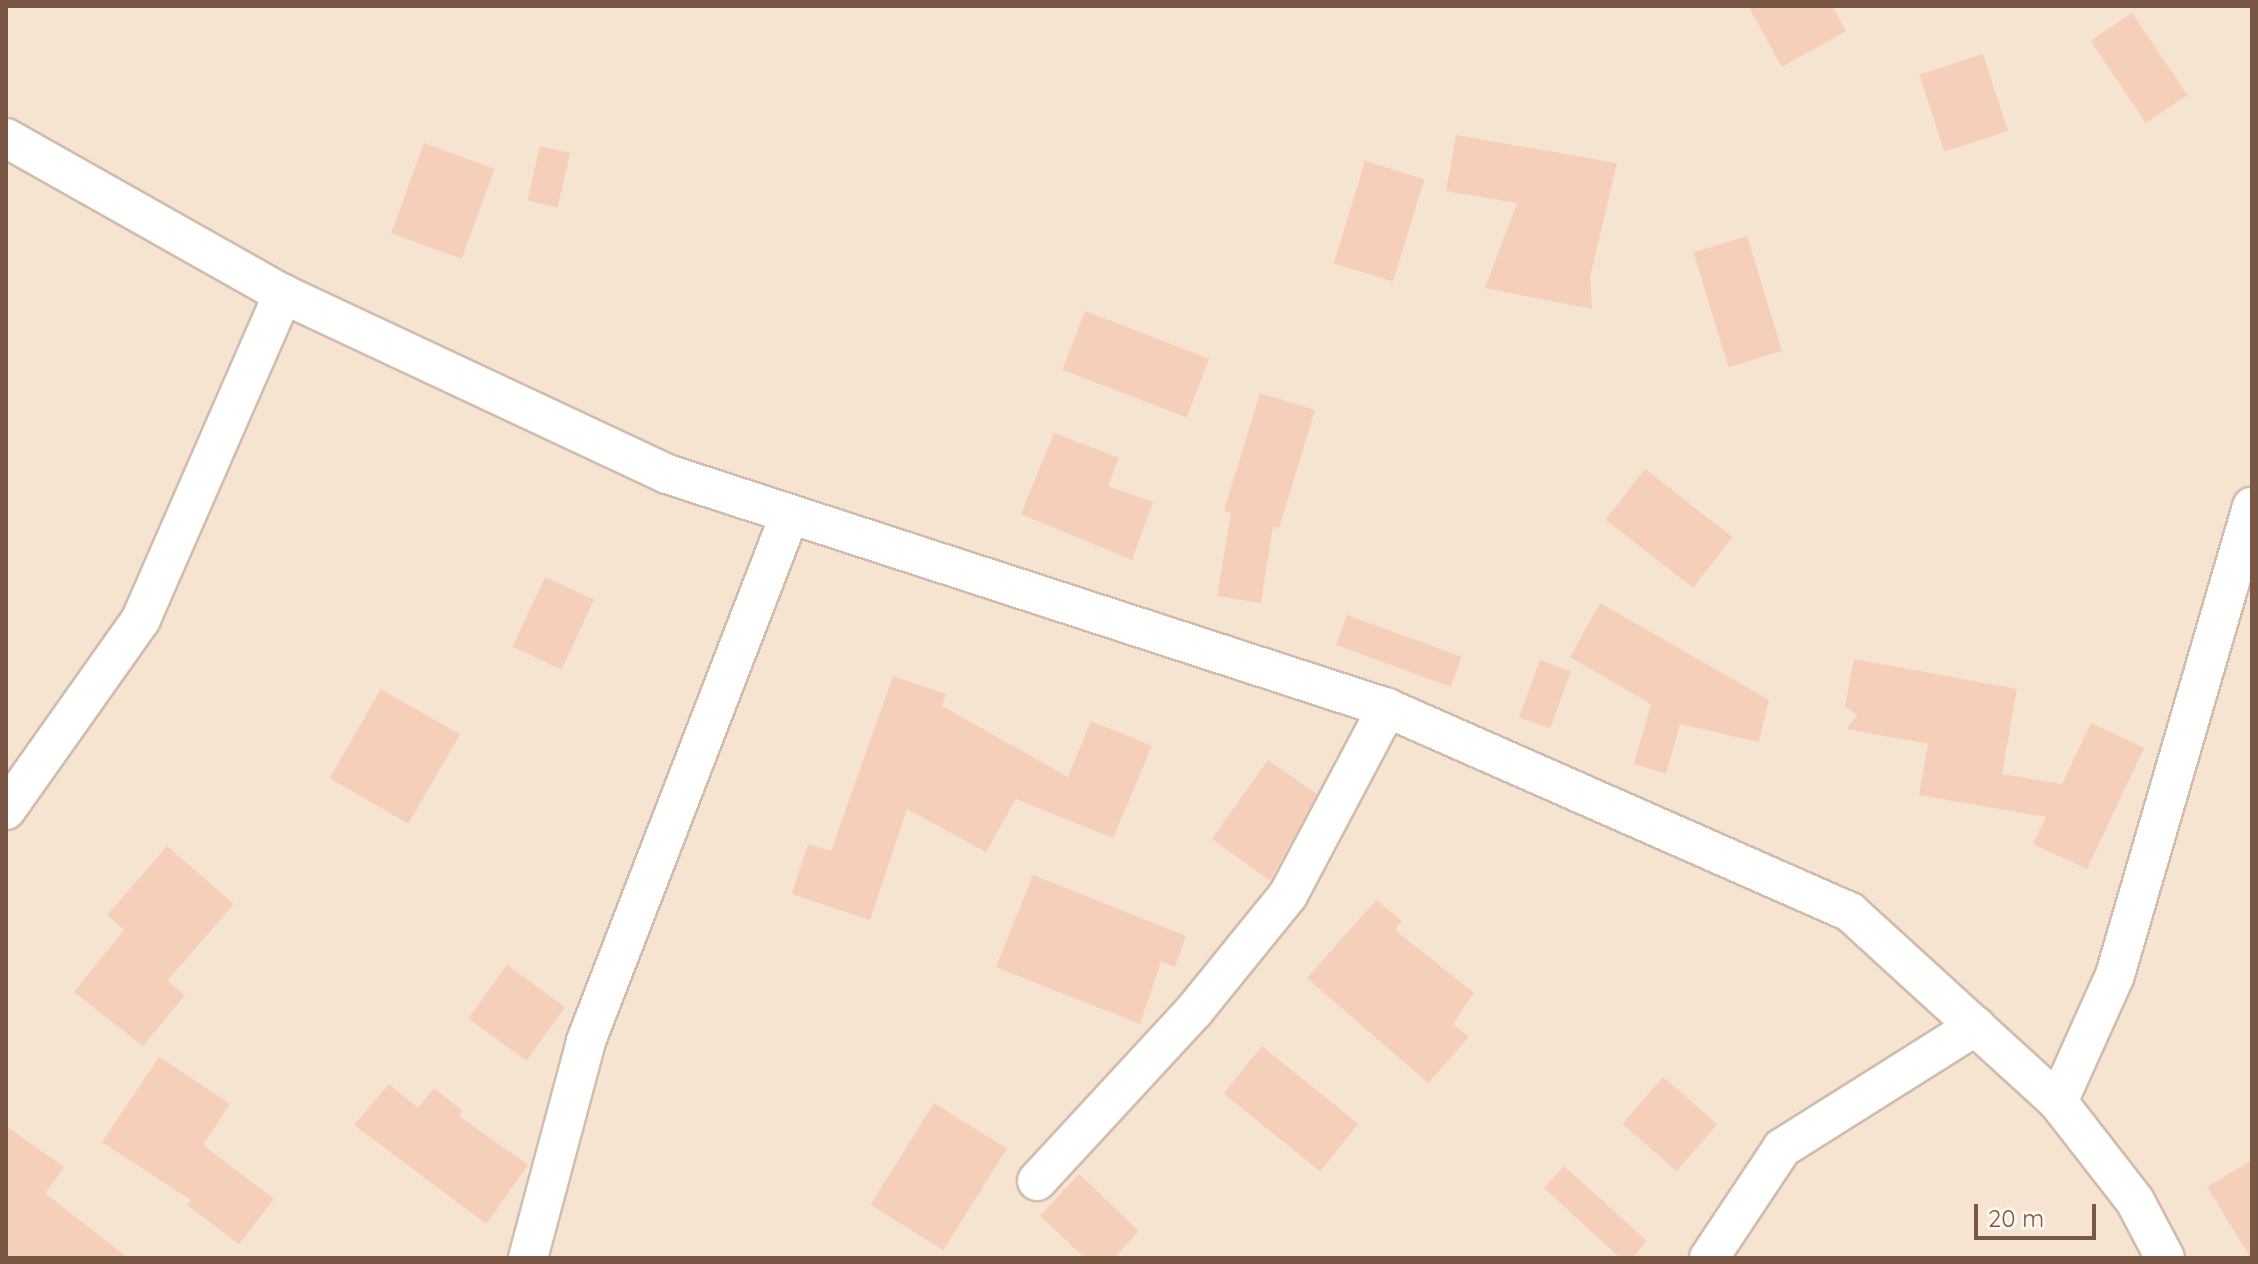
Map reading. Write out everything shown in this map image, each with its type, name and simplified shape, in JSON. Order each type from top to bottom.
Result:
[{"type":"street","points":[[6,138],[283,294],[667,474],[1387,708],[1850,912],[2058,1102],[2135,1201],[2165,1258]]},
{"type":"street","points":[[6,810],[141,619],[283,294]]},
{"type":"street","points":[[2058,1102],[2115,975],[2252,507]]},
{"type":"street","points":[[528,1258],[586,1041],[790,514]]},
{"type":"street","points":[[1037,1181],[1194,1011],[1288,895],[1387,708]]},
{"type":"street","points":[[1709,1258],[1782,1148],[1976,1026]]},
{"type":"shaded area","points":[[6,6],[2252,6],[2252,1258],[6,1258]]},
{"type":"building","points":[[1748,6],[1832,6],[1846,31],[1782,67]]},
{"type":"building","points":[[2132,13],[2187,95],[2146,123],[2091,41]]},
{"type":"building","points":[[1983,54],[2008,131],[1944,152],[1919,75]]},
{"type":"building","points":[[1456,135],[1617,163],[1590,277],[1592,309],[1485,288],[1517,203],[1446,191]]},
{"type":"building","points":[[424,143],[494,169],[462,259],[391,233]]},
{"type":"building","points":[[540,146],[570,153],[558,208],[527,201]]},
{"type":"building","points":[[1365,161],[1424,179],[1393,281],[1334,263]]},
{"type":"building","points":[[1747,236],[1782,351],[1729,367],[1693,252]]},
{"type":"building","points":[[1085,311],[1209,359],[1187,417],[1062,370]]},
{"type":"building","points":[[1260,393],[1315,410],[1279,528],[1273,526],[1261,603],[1217,596],[1231,513],[1224,511]]},
{"type":"building","points":[[1054,433],[1119,458],[1108,486],[1153,502],[1132,560],[1021,514]]},
{"type":"building","points":[[1645,469],[1732,537],[1693,588],[1606,519]]},
{"type":"building","points":[[545,577],[594,600],[561,670],[512,647]]},
{"type":"building","points":[[1600,603],[1769,700],[1759,742],[1680,724],[1666,774],[1634,764],[1651,704],[1570,657]]},
{"type":"building","points":[[1347,615],[1462,657],[1451,687],[1336,645]]},
{"type":"building","points":[[1854,659],[2017,689],[2002,774],[2062,784],[2091,723],[2144,748],[2087,869],[2033,844],[2046,817],[1919,795],[1928,744],[1847,729],[1857,715],[1845,706]]},
{"type":"building","points":[[1540,660],[1571,671],[1550,729],[1519,717]]},
{"type":"building","points":[[893,676],[946,694],[942,706],[1068,777],[1091,721],[1152,746],[1113,838],[1016,799],[986,852],[907,809],[870,920],[792,894],[808,844],[831,851]]},
{"type":"building","points":[[381,689],[460,734],[408,824],[330,778]]},
{"type":"building","points":[[1268,760],[1317,794],[1270,881],[1212,839]]},
{"type":"building","points":[[167,846],[234,904],[167,981],[185,995],[143,1046],[74,992],[124,930],[107,915]]},
{"type":"building","points":[[1033,875],[1186,936],[1175,967],[1161,962],[1140,1024],[996,967]]},
{"type":"building","points":[[1376,900],[1402,921],[1395,930],[1474,993],[1453,1024],[1469,1037],[1428,1083],[1307,978]]},
{"type":"building","points":[[507,965],[565,1007],[526,1061],[468,1018]]},
{"type":"building","points":[[1262,1046],[1358,1124],[1320,1171],[1224,1093]]},
{"type":"building","points":[[159,1057],[230,1104],[203,1145],[274,1199],[239,1244],[187,1205],[191,1200],[102,1142]]},
{"type":"building","points":[[1663,1077],[1717,1124],[1677,1171],[1622,1124]]},
{"type":"building","points":[[389,1084],[418,1108],[434,1088],[463,1111],[459,1116],[528,1165],[486,1224],[354,1125]]},
{"type":"building","points":[[934,1103],[1007,1149],[943,1250],[870,1205]]},
{"type":"building","points":[[6,1126],[64,1167],[45,1193],[128,1258],[6,1258]]},
{"type":"building","points":[[2252,1160],[2252,1258],[2251,1258],[2207,1187]]},
{"type":"building","points":[[1564,1166],[1647,1241],[1632,1258],[1620,1258],[1544,1188]]},
{"type":"building","points":[[1079,1174],[1139,1231],[1114,1258],[1085,1258],[1040,1216]]}]
